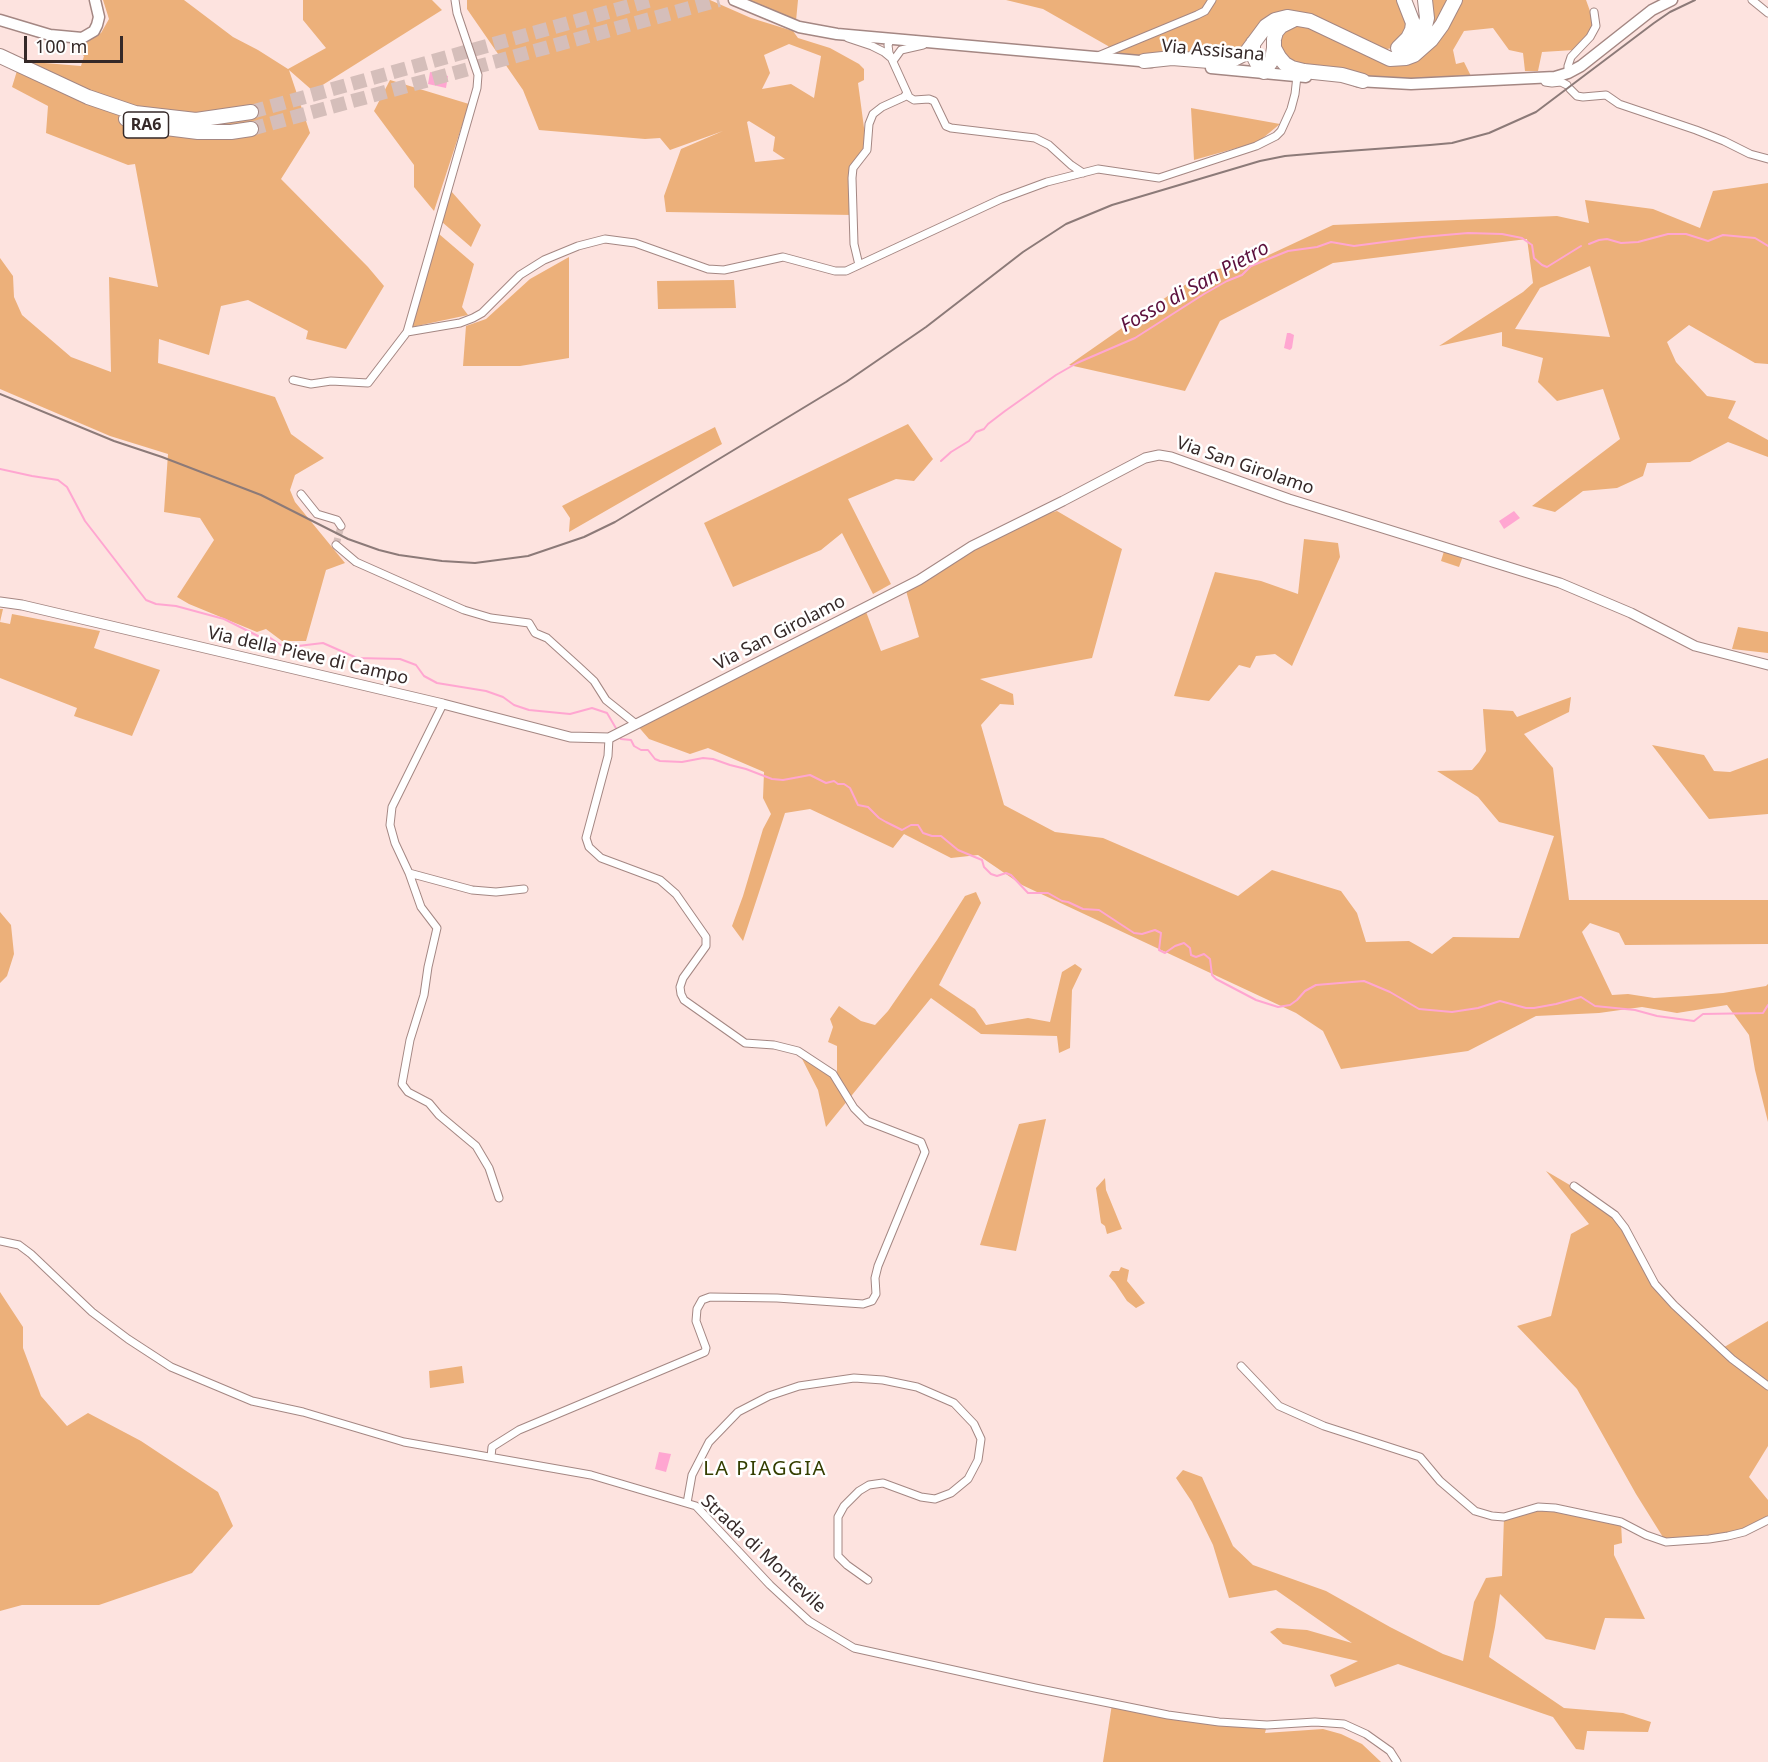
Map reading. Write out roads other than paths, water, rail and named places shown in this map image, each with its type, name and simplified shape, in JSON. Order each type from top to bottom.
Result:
[{"type":"highway","points":[[1383,54],[1403,44],[1412,30],[1412,17],[1404,0]]},
{"type":"highway","points":[[1383,54],[1398,53],[1407,49],[1421,35],[1427,18],[1425,0]]},
{"type":"highway","points":[[1144,62],[1172,58],[1222,62],[1232,60],[1246,53],[1266,26],[1275,20],[1287,17],[1310,21],[1398,60],[1414,55],[1431,40],[1455,0]]},
{"type":"highway","points":[[1253,43],[1253,55],[1264,72],[1272,60],[1276,32],[1286,23],[1298,18]]},
{"type":"highway","points":[[1274,48],[1279,57],[1292,68],[1342,75],[1363,81]]},
{"type":"highway","name":"RA6","points":[[0,56],[48,85],[135,113],[196,120],[251,112]]},
{"type":"highway","name":"RA6","points":[[0,66],[111,114],[158,127],[198,132],[231,132],[251,129]]},
{"type":"main road","points":[[0,20],[50,35],[82,38],[94,31],[97,25],[99,17],[95,0]]},
{"type":"main road","name":"Via Assisana","points":[[734,0],[799,27],[837,34],[1297,76],[1411,84],[1543,78],[1568,73],[1581,66],[1652,10],[1672,0]]},
{"type":"street","points":[[293,380],[311,384],[331,381],[368,382],[407,332],[477,88],[478,75],[457,13],[456,0]]},
{"type":"street","points":[[1093,57],[1197,15],[1205,11],[1212,0]]},
{"type":"street","points":[[1752,0],[1768,13]]},
{"type":"street","points":[[1568,73],[1571,57],[1590,37],[1596,26],[1594,12]]},
{"type":"street","points":[[837,34],[872,46],[884,52],[893,61]]},
{"type":"street","points":[[892,38],[888,49],[909,97],[914,100],[934,101],[946,126],[961,130],[1035,138],[1049,145],[1083,172]]},
{"type":"street","points":[[893,61],[901,50],[908,47],[947,44]]},
{"type":"street","points":[[407,332],[460,323],[473,318],[482,313],[520,275],[543,260],[578,246],[605,239],[634,243],[708,269],[724,270],[783,257],[835,271],[846,271],[1001,199],[1047,182],[1098,169],[1159,178],[1268,141],[1281,131],[1295,94],[1297,76]]},
{"type":"street","points":[[1543,78],[1545,82],[1561,82],[1577,96],[1606,95],[1619,104],[1725,141],[1750,154],[1768,159]]},
{"type":"street","points":[[859,265],[854,244],[853,168],[867,150],[869,124],[873,114],[882,107],[904,97],[907,93]]},
{"type":"street","name":"Via San Girolamo","points":[[609,738],[865,609],[919,580],[972,546],[1145,458],[1159,455],[1171,457],[1289,499],[1560,584],[1631,613],[1695,646],[1768,665]]},
{"type":"street","points":[[301,494],[317,514],[337,520],[341,526]]},
{"type":"street","points":[[336,545],[356,562],[464,610],[491,618],[529,623],[535,633],[547,638],[594,681],[606,700],[632,726]]},
{"type":"street","name":"Via della Pieve di Campo","points":[[0,602],[22,605],[443,704],[570,737],[609,738]]},
{"type":"street","points":[[443,704],[392,807],[390,825],[421,907],[437,928],[424,995],[410,1040],[402,1084],[408,1092],[429,1102],[439,1115],[476,1146],[489,1168],[499,1198]]},
{"type":"street","points":[[491,1457],[492,1447],[519,1430],[705,1352],[706,1348],[696,1321],[697,1309],[702,1300],[710,1297],[777,1298],[863,1304],[872,1301],[876,1294],[875,1278],[878,1266],[925,1152],[921,1142],[867,1121],[854,1108],[833,1074],[798,1051],[774,1045],[746,1043],[684,1000],[680,987],[683,978],[706,946],[706,937],[676,894],[660,880],[601,858],[589,847],[586,838],[608,756],[609,738]]},
{"type":"street","points":[[409,873],[472,890],[496,892],[524,889]]},
{"type":"street","points":[[1574,1186],[1615,1215],[1655,1284],[1674,1305],[1732,1359],[1768,1386]]},
{"type":"street","name":"Strada di Montevile","points":[[0,1241],[19,1245],[92,1312],[171,1367],[252,1401],[303,1412],[404,1442],[591,1475],[696,1506],[770,1585],[808,1621],[854,1647],[1168,1715],[1218,1722],[1267,1725],[1315,1722],[1344,1724],[1366,1734],[1390,1751],[1397,1762]]},
{"type":"street","points":[[1241,1366],[1279,1406],[1324,1426],[1420,1456],[1440,1481],[1475,1511],[1492,1516],[1504,1517],[1539,1507],[1555,1508],[1621,1522],[1666,1542],[1728,1536],[1744,1532],[1768,1520]]},
{"type":"street","points":[[687,1503],[692,1475],[709,1442],[738,1412],[769,1396],[799,1386],[854,1378],[883,1380],[917,1387],[954,1403],[974,1424],[981,1439],[978,1460],[968,1479],[951,1493],[935,1499],[921,1497],[883,1482],[869,1485],[859,1491],[837,1517],[838,1556],[846,1565],[868,1580]]},
{"type":"waterway","name":"Fosso di San Pietro","points":[[941,461],[969,441],[976,432],[984,429],[1005,411],[1056,375],[1077,363],[1135,338],[1204,294],[1242,275],[1251,266],[1288,251],[1317,247],[1331,242],[1354,246],[1468,233],[1502,234],[1522,238],[1532,245],[1534,258],[1547,267],[1581,246]]},
{"type":"waterway","name":"Fosso di San Pietro","points":[[1589,244],[1607,239],[1621,243],[1638,242],[1668,234],[1686,234],[1708,241],[1723,235],[1755,238],[1768,246]]},
{"type":"waterway","points":[[0,469],[58,480],[67,487],[85,521],[146,600],[224,619],[258,636],[269,637],[282,646],[323,643],[357,658],[400,659],[416,665],[424,676],[437,683],[486,691],[529,710],[570,714],[592,708],[607,713],[617,730]]},
{"type":"waterway","points":[[619,735],[621,739],[631,740],[634,746],[641,750],[648,750],[655,759],[660,761],[682,762],[703,758],[713,759],[772,779],[783,780],[810,775],[826,783],[834,781],[844,784],[850,788],[858,805],[868,807],[886,822],[902,830],[911,825],[918,825],[923,833],[941,836],[958,850],[982,860],[984,867],[991,874],[1011,875],[1028,893],[1048,893],[1083,909],[1099,910],[1134,933],[1142,934],[1155,930],[1161,933],[1159,950],[1165,953],[1184,943],[1190,948],[1191,955],[1196,957],[1204,954],[1210,959],[1212,975],[1216,979],[1256,1000],[1278,1007],[1290,1005],[1305,991],[1316,985],[1364,981],[1390,992],[1419,1009],[1452,1012],[1478,1008],[1500,1001],[1534,1008],[1581,997],[1595,1006],[1635,1010],[1657,1016],[1694,1021],[1703,1014],[1763,1013],[1768,1005]]},
{"type":"tunnel","points":[[251,112],[651,0]]},
{"type":"tunnel","points":[[251,129],[719,0]]},
{"type":"tunnel","points":[[336,545],[341,526]]},
{"type":"railway","points":[[0,394],[114,441],[261,495],[348,539],[379,550],[442,561],[475,563],[528,556],[584,537],[615,522],[846,382],[926,327],[1023,252],[1066,224],[1112,205],[1260,161],[1285,156],[1452,143],[1489,133],[1536,112],[1654,23],[1695,0]]},
{"type":"district","name":"LA PIAGGIA","points":[[765,1469]]}]
